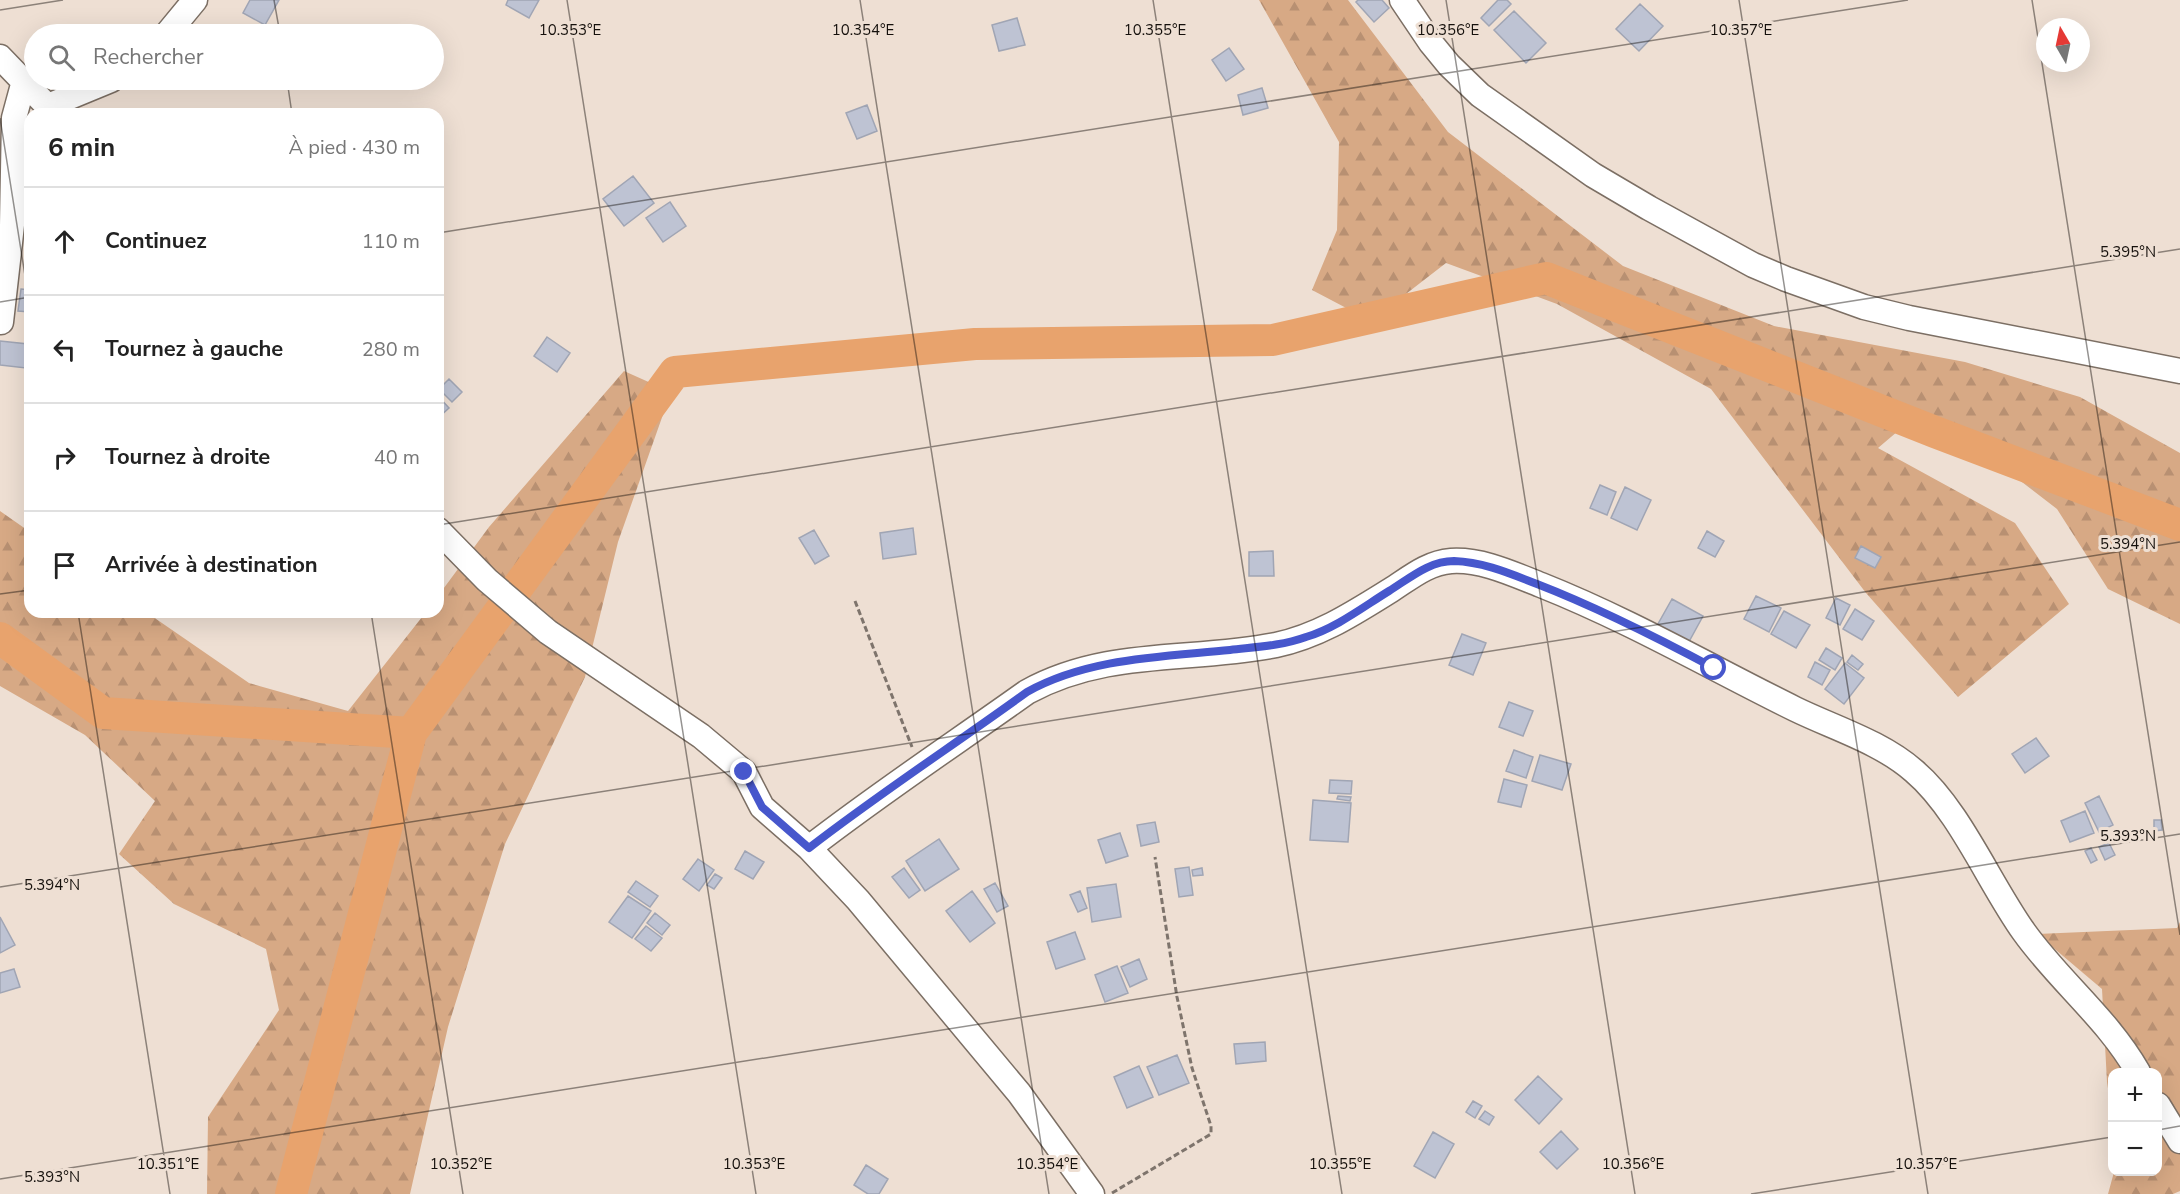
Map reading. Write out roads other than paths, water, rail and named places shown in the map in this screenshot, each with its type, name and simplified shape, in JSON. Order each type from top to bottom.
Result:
[{"type":"street","points":[[175,24],[195,0]]},
{"type":"street","points":[[1402,0],[1443,58],[1480,95],[1593,175],[1753,265],[1864,307],[1909,318],[2180,371]]},
{"type":"street","points":[[0,57],[24,81],[14,118],[12,225],[1,322]]},
{"type":"street","points":[[32,90],[49,108]]},
{"type":"street","points":[[55,108],[91,90]]},
{"type":"street","points":[[444,536],[488,580],[548,632],[701,736],[744,772],[762,807],[809,848],[858,900],[959,1019],[1019,1093],[1092,1194]]},
{"type":"street","points":[[809,848],[864,806],[1027,692],[1045,682],[1071,673],[1132,660],[1271,646],[1307,637],[1327,628],[1422,570],[1436,564],[1461,562],[1496,568],[1583,602],[1638,627],[1796,709],[1852,734],[1902,761],[1917,772],[1960,828],[2025,933],[2115,1038],[2135,1068]]},
{"type":"street","points":[[2162,1113],[2180,1141]]},
{"type":"waterway","points":[[291,1194],[411,733],[675,372],[975,344],[1273,340],[1546,278],[1935,432],[2180,525]]},
{"type":"waterway","points":[[0,638],[103,713],[411,733]]}]
